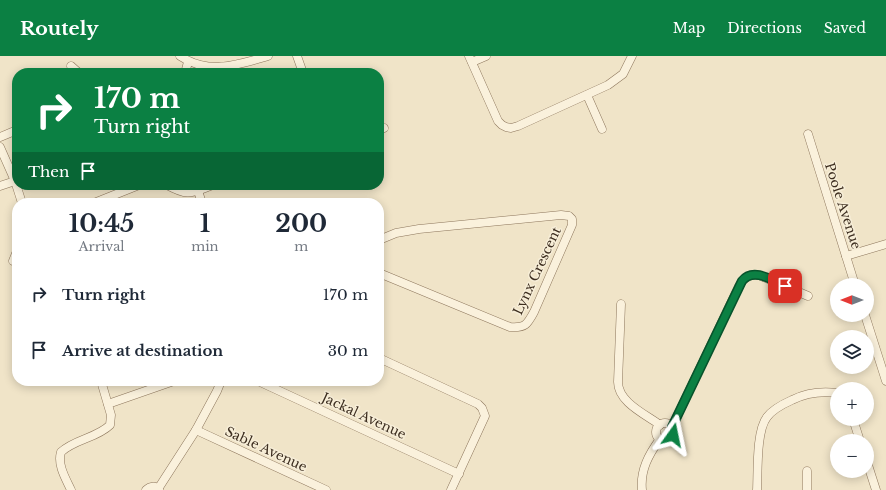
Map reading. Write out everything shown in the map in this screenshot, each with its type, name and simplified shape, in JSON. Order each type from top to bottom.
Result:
[{"type":"street","points":[[180,56],[188,62],[210,67],[230,67],[268,56]]},
{"type":"street","points":[[297,56],[301,68]]},
{"type":"street","points":[[486,56],[470,59],[498,121],[502,125],[511,128],[587,95],[617,79],[625,70],[632,56]]},
{"type":"street","points":[[186,68],[188,62]]},
{"type":"street","points":[[587,95],[602,129]]},
{"type":"street","points":[[0,137],[12,132]]},
{"type":"street","name":"Poole Avenue","points":[[808,134],[853,278]]},
{"type":"street","points":[[0,147],[12,174]]},
{"type":"street","points":[[0,186],[12,182]]},
{"type":"street","points":[[118,198],[131,190]]},
{"type":"street","points":[[177,190],[183,193],[198,191],[200,198]]},
{"type":"street","name":"Lynx Crescent","points":[[384,238],[396,233],[419,229],[561,215],[569,216],[572,220],[572,225],[534,312],[529,321],[522,326],[510,327],[384,275]]},
{"type":"street","points":[[846,256],[886,244]]},
{"type":"street","points":[[660,439],[666,440],[671,438],[674,432],[672,427],[744,278],[753,275],[761,276],[808,296]]},
{"type":"street","points":[[621,304],[618,382],[619,392],[626,401],[660,425]]},
{"type":"street","points":[[867,322],[886,381]]},
{"type":"street","points":[[384,360],[478,404],[482,408],[485,416],[451,490]]},
{"type":"street","points":[[71,490],[61,466],[61,452],[75,442],[104,430],[110,425],[111,415],[103,386]]},
{"type":"street","points":[[108,404],[160,386]]},
{"type":"street","points":[[146,490],[152,486],[159,489],[196,430],[219,386]]},
{"type":"street","name":"Jackal Avenue","points":[[269,386],[459,474]]},
{"type":"street","points":[[758,490],[760,439],[763,423],[766,417],[777,407],[802,395],[830,392]]},
{"type":"street","points":[[660,439],[656,432],[660,425],[665,423],[672,427]]},
{"type":"street","name":"Sable Avenue","points":[[196,430],[326,490]]},
{"type":"street","points":[[642,490],[642,477],[644,469],[650,454],[660,439]]},
{"type":"street","points":[[807,471],[807,490]]},
{"type":"street","points":[[872,478],[876,490]]},
{"type":"route","points":[[673,435],[674,432],[672,427],[744,278],[757,275],[785,286]]}]
